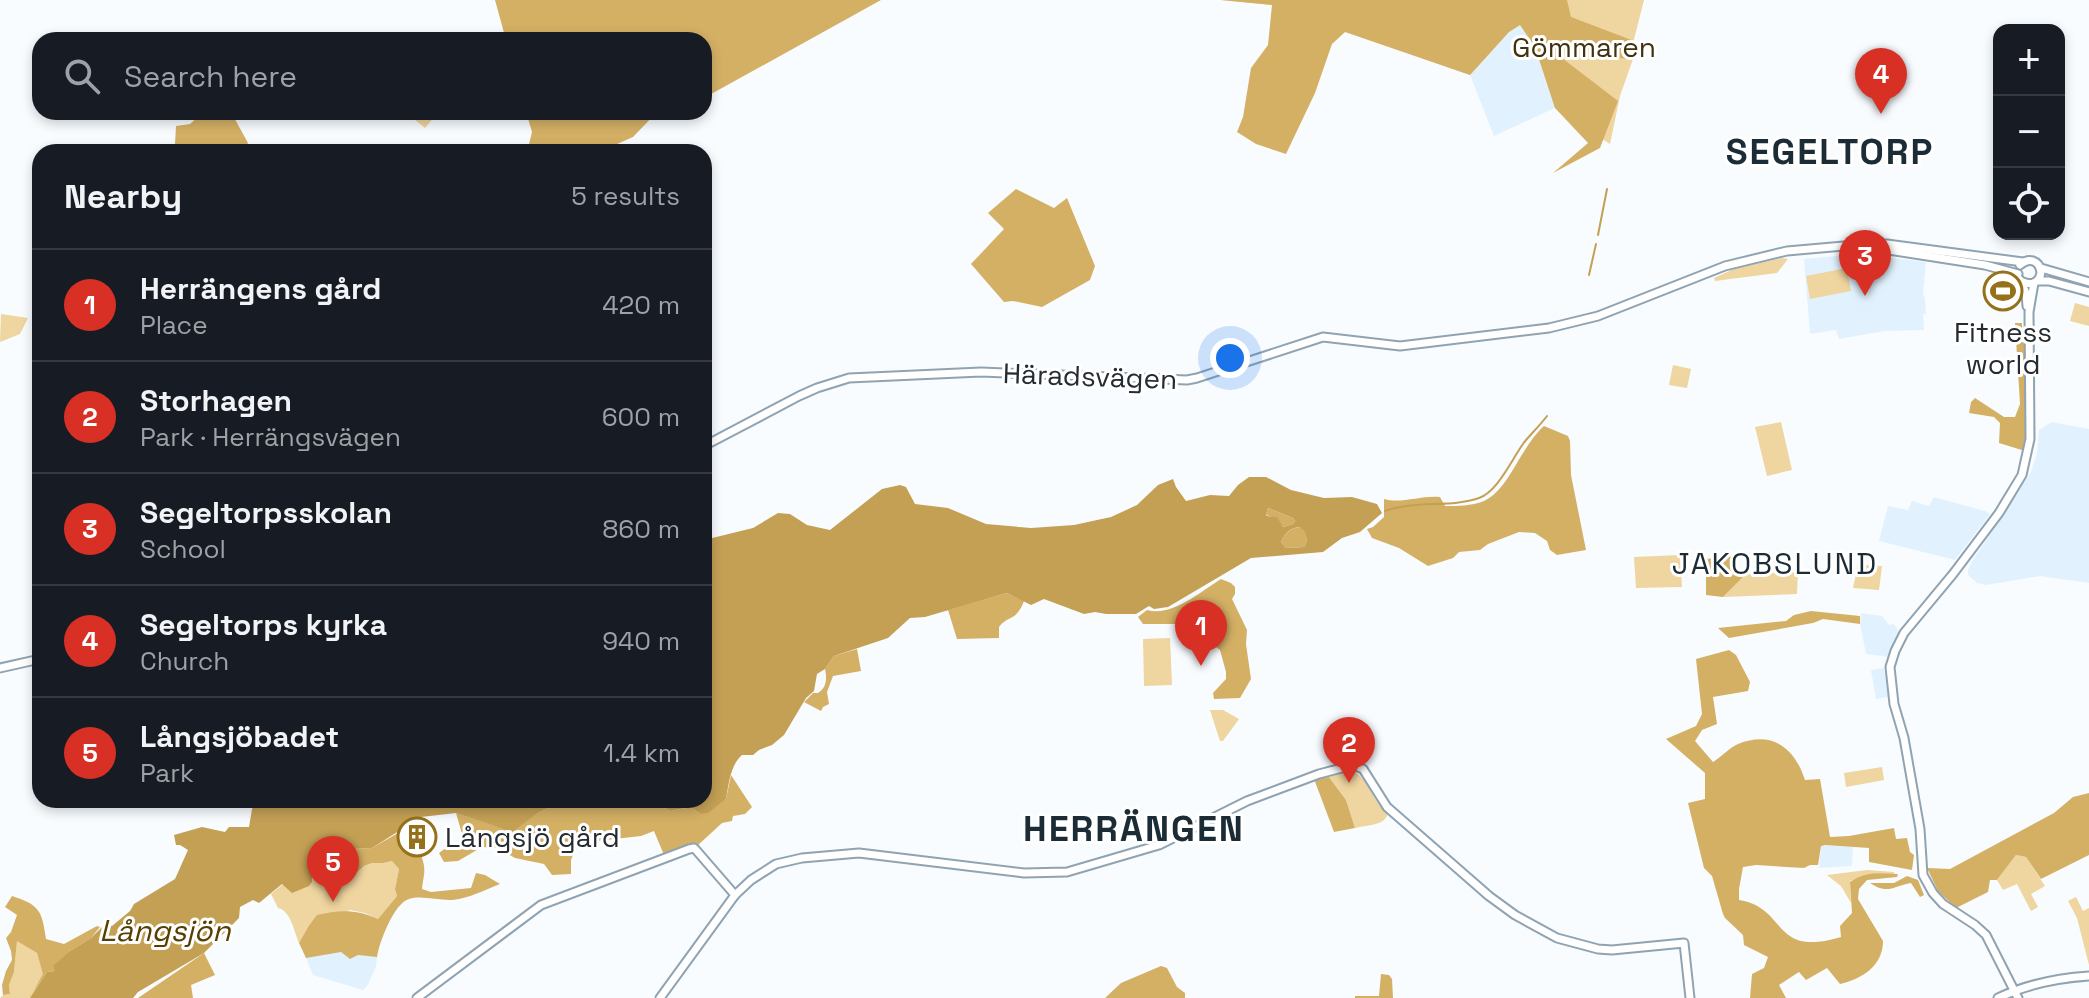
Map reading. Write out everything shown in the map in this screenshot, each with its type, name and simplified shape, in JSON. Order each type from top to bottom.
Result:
[{"type":"street","name":"Häradsvägen","points":[[712,442],[799,396],[849,378],[981,372],[1187,380],[1323,337],[1400,346],[1549,328],[1598,316],[1725,266],[1787,251],[1887,244],[2023,262]]},
{"type":"street","name":"Häradsvägen","points":[[1855,245],[1985,265],[2018,274]]},
{"type":"street","points":[[2016,995],[1986,935],[1943,904],[1923,875],[1918,817],[1904,738],[1894,704],[1890,667],[1904,633],[1999,513],[2022,475],[2030,439],[2029,312],[2023,282],[2018,274],[2019,267],[2031,260],[2051,272],[2089,282]]},
{"type":"street","points":[[2029,312],[2041,268]]},
{"type":"street","points":[[2023,282],[2049,281],[2089,292]]},
{"type":"street","points":[[0,668],[32,661]]},
{"type":"street","points":[[660,998],[735,895],[776,864],[802,858],[874,854],[1035,874],[1067,872],[1159,845],[1247,801],[1319,774],[1353,765],[1366,772],[1387,807],[1489,896],[1525,921],[1557,938],[1598,949],[1684,943],[1690,998]]},
{"type":"street","points":[[417,998],[541,905],[689,849],[696,850],[735,895]]},
{"type":"street","points":[[1998,998],[2053,982],[2089,976]]},
{"type":"shaded area","points":[[1520,25],[1535,47],[1555,108],[1494,136],[1470,75],[1509,32]]},
{"type":"shaded area","points":[[1858,254],[1926,262],[1924,330],[1885,331],[1839,339],[1836,330],[1810,334],[1804,259]]},
{"type":"shaded area","points":[[2052,422],[2089,429],[2089,583],[2040,576],[1986,585],[1977,583],[1968,575],[1971,563],[2031,472],[2039,430]]},
{"type":"shaded area","points":[[1934,497],[1990,514],[1955,560],[1879,541],[1888,506],[1908,510],[1912,501],[1929,506]]},
{"type":"shaded area","points":[[1861,613],[1882,616],[1889,625],[1897,628],[1898,635],[1889,657],[1866,654]]},
{"type":"shaded area","points":[[1884,668],[1888,697],[1876,699],[1871,670]]},
{"type":"shaded area","points":[[1821,845],[1853,847],[1852,866],[1819,868]]},
{"type":"shaded area","points":[[379,946],[376,966],[363,990],[313,975],[306,958],[309,954]]},
{"type":"green space","points":[[495,0],[881,0],[712,94],[712,32],[504,32]]},
{"type":"green space","name":"Gömmaren","points":[[1221,0],[1644,0],[1629,59],[1633,59],[1620,96],[1610,144],[1555,108],[1535,47],[1520,25],[1509,32],[1470,75],[1272,5]]},
{"type":"green space","name":"Gömmaren","points":[[1221,0],[1567,0],[1571,17],[1634,41],[1633,59],[1600,57],[1572,43],[1562,58],[1618,101],[1600,148],[1553,173],[1588,143],[1555,108],[1535,47],[1520,25],[1509,32],[1470,75],[1345,32],[1332,44],[1315,93],[1286,154],[1256,144],[1237,132],[1243,117],[1251,68],[1268,45],[1272,5]]},
{"type":"green space","points":[[194,120],[235,120],[248,143],[175,144],[176,126],[190,124]]},
{"type":"green space","points":[[415,120],[432,120],[425,128]]},
{"type":"green space","points":[[528,120],[649,120],[633,137],[617,144],[529,144],[532,132]]},
{"type":"green space","points":[[1016,189],[1054,208],[1067,198],[1095,266],[1090,280],[1042,307],[1004,302],[971,264],[1004,229],[988,213]]},
{"type":"green space","points":[[1788,259],[1777,273],[1715,281],[1714,278],[1734,269]]},
{"type":"green space","points":[[1847,268],[1851,291],[1810,299],[1806,276]]},
{"type":"green space","points":[[2075,303],[2089,307],[2089,326],[2070,321]]},
{"type":"green space","points":[[1,314],[28,318],[20,334],[0,342]]},
{"type":"green space","points":[[2015,323],[2022,323],[2022,342],[2027,343],[2025,451],[1999,443],[2000,423],[1994,417],[1969,413],[1975,398],[2004,417],[2015,417],[2020,404]]},
{"type":"green space","points":[[1673,365],[1691,369],[1687,388],[1669,385]]},
{"type":"green space","points":[[1781,422],[1792,470],[1767,476],[1755,427]]},
{"type":"green space","points":[[1544,426],[1568,436],[1570,441],[1571,475],[1586,550],[1557,555],[1550,550],[1547,541],[1535,533],[1519,532],[1480,550],[1459,552],[1453,558],[1428,566],[1399,548],[1372,538],[1367,529],[1384,517],[1384,499],[1398,501],[1440,497],[1445,506],[1484,501],[1501,487]]},
{"type":"green space","points":[[1268,508],[1297,521],[1283,527],[1266,514]]},
{"type":"green space","points":[[1301,527],[1306,537],[1304,547],[1286,548],[1281,542],[1284,536]]},
{"type":"green space","points":[[1680,555],[1682,587],[1636,588],[1634,557]]},
{"type":"green space","points":[[1731,556],[1741,572],[1746,574],[1723,597],[1706,595],[1706,559]]},
{"type":"green space","points":[[1858,565],[1882,566],[1879,590],[1853,588]]},
{"type":"green space","points":[[1798,572],[1797,594],[1723,597],[1746,574]]},
{"type":"green space","points":[[1221,579],[1235,587],[1232,599],[1247,630],[1251,679],[1240,698],[1214,699],[1213,693],[1226,679],[1226,672],[1220,650],[1198,628],[1187,624],[1143,624],[1138,617],[1147,610],[1176,607]]},
{"type":"green space","points":[[1007,593],[1024,601],[1018,612],[999,627],[999,638],[957,639],[948,610]]},
{"type":"green space","points":[[1811,611],[1860,616],[1860,624],[1823,619],[1729,638],[1718,628],[1786,621],[1794,615]]},
{"type":"green space","points":[[1170,638],[1172,685],[1144,686],[1143,639]]},
{"type":"green space","points":[[857,649],[861,671],[833,676],[827,692],[829,704],[821,711],[804,702],[825,685],[825,669],[834,656]]},
{"type":"green space","points":[[1729,650],[1736,655],[1750,682],[1748,691],[1713,697],[1717,724],[1702,730],[1695,741],[1713,762],[1735,746],[1751,740],[1762,739],[1781,745],[1795,759],[1805,780],[1820,779],[1830,837],[1894,828],[1896,839],[1907,838],[1910,852],[1914,855],[1912,870],[1869,862],[1869,848],[1825,845],[1821,846],[1818,865],[1804,868],[1743,867],[1739,900],[1766,912],[1791,937],[1818,942],[1841,937],[1840,926],[1852,913],[1850,882],[1867,874],[1898,874],[1897,877],[1867,880],[1859,889],[1858,899],[1883,941],[1875,964],[1856,979],[1840,984],[1827,968],[1806,980],[1799,972],[1779,985],[1786,998],[1750,998],[1752,974],[1764,968],[1768,957],[1744,945],[1743,935],[1723,914],[1712,876],[1704,868],[1688,803],[1705,799],[1705,773],[1666,739],[1696,726],[1702,714],[1696,659]]},
{"type":"green space","points":[[1210,710],[1223,710],[1239,719],[1223,741],[1220,741]]},
{"type":"green space","points":[[1882,767],[1884,780],[1846,787],[1844,773]]},
{"type":"green space","points":[[1351,770],[1362,779],[1388,813],[1383,820],[1355,828],[1346,800],[1329,777]]},
{"type":"green space","points":[[731,775],[752,807],[745,814],[733,816],[732,821],[722,823],[697,846],[664,855],[654,831],[641,836],[597,841],[575,849],[571,874],[552,875],[544,864],[515,858],[498,848],[482,847],[458,861],[444,862],[439,853],[460,841],[462,834],[456,813],[511,831],[548,808],[665,808],[670,811],[692,808],[700,814],[726,799]]},
{"type":"green space","points":[[1329,777],[1346,800],[1355,828],[1334,832],[1314,779]]},
{"type":"green space","points":[[2089,793],[2089,855],[2041,879],[2026,857],[2016,855],[1997,880],[1990,880],[1988,892],[1956,908],[1938,891],[1927,868],[1950,869],[2054,813],[2073,797]]},
{"type":"green space","points":[[398,833],[412,852],[420,853],[424,867],[422,889],[431,892],[471,888],[476,873],[500,884],[459,899],[419,898],[403,902],[388,924],[377,957],[358,955],[350,959],[341,952],[306,958],[299,943],[317,915],[348,911],[378,919],[397,896],[395,889],[399,869],[392,861],[372,863],[353,876],[335,882],[323,876],[328,853],[372,848]]},
{"type":"green space","points":[[328,853],[323,876],[335,882],[353,876],[372,863],[392,861],[399,869],[395,889],[397,896],[378,919],[350,910],[308,927],[299,943],[289,917],[278,908],[271,894],[283,884],[312,882],[313,868]]},
{"type":"green space","points":[[2016,855],[2026,857],[2045,886],[2031,894],[2038,907],[2031,911],[2017,884],[2003,890],[1997,880]]},
{"type":"green space","points":[[1867,870],[1894,874],[1878,873],[1850,881],[1851,903],[1841,886],[1827,875]]},
{"type":"green space","points":[[1907,876],[1918,880],[1924,895],[1920,897],[1911,883],[1886,889],[1870,883],[1894,883]]},
{"type":"green space","points":[[12,896],[38,910],[46,939],[64,944],[100,927],[91,938],[70,951],[56,971],[47,972],[33,992],[43,974],[37,953],[17,941],[10,994],[3,995],[2,985],[12,960],[6,938],[17,915],[5,907]]},
{"type":"green space","points":[[2076,897],[2083,911],[2089,908],[2089,965],[2077,918],[2068,901]]},
{"type":"green space","points":[[17,940],[37,953],[44,975],[67,998],[0,998],[10,994]]},
{"type":"green space","points":[[204,953],[215,975],[191,985],[193,998],[138,998]]},
{"type":"green space","points":[[1161,966],[1167,968],[1177,987],[1185,993],[1185,998],[1105,998],[1121,983]]},
{"type":"green space","points":[[1381,974],[1389,975],[1392,979],[1393,998],[1355,998],[1379,996]]},
{"type":"water","points":[[1249,477],[1266,477],[1291,490],[1324,498],[1352,497],[1377,504],[1382,513],[1360,532],[1342,538],[1323,552],[1251,558],[1168,607],[1154,609],[1149,606],[1136,614],[1084,614],[1044,599],[1031,605],[1007,593],[925,617],[910,618],[888,638],[834,656],[817,674],[814,691],[806,698],[784,735],[753,755],[742,755],[738,759],[732,770],[726,799],[708,813],[700,814],[692,808],[712,808],[712,538],[753,528],[778,513],[790,514],[807,525],[830,530],[882,489],[900,485],[906,487],[915,504],[948,508],[986,524],[1031,528],[1074,525],[1111,517],[1137,505],[1158,485],[1173,479],[1186,501],[1210,495],[1229,496]],"holes":[[[1268,508],[1296,521],[1293,524],[1283,527],[1277,517],[1266,515]],[[1300,527],[1304,531],[1304,547],[1286,548],[1281,542],[1291,530]]]},
{"type":"water","name":"Långsjön","points":[[548,808],[512,832],[456,813],[421,817],[372,848],[328,853],[313,868],[309,886],[292,893],[282,884],[259,903],[253,900],[240,907],[239,918],[204,953],[133,998],[30,998],[47,972],[55,971],[53,966],[70,951],[91,938],[104,925],[112,926],[134,904],[175,879],[188,850],[176,845],[174,835],[202,827],[225,832],[229,827],[249,827],[252,809]]},
{"type":"waterway","points":[[1598,235],[1607,189]]},
{"type":"waterway","points":[[1589,275],[1596,244]]},
{"type":"waterway","points":[[1385,511],[1408,506],[1457,503],[1486,494],[1547,416]]},
{"type":"place","name":"Segeltorps kyrka","points":[[1881,114]]},
{"type":"place","name":"Fitness world","points":[[2003,291]]},
{"type":"place","name":"Segeltorpsskolan","points":[[1865,296]]},
{"type":"place","name":"Herrängens gård","points":[[1201,666]]},
{"type":"place","name":"Storhagen","points":[[1349,783]]},
{"type":"place","name":"Långsjö gård","points":[[417,837]]},
{"type":"place","name":"Långsjöbadet","points":[[333,902]]},
{"type":"district","name":"SEGELTORP","points":[[1830,152]]},
{"type":"district","name":"JAKOBSLUND","points":[[1775,563]]},
{"type":"district","name":"HERRÄNGEN","points":[[1134,829]]}]
